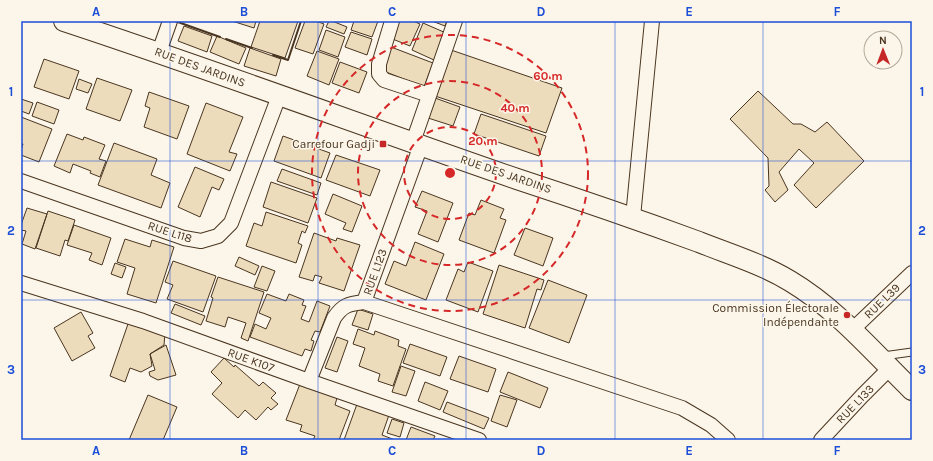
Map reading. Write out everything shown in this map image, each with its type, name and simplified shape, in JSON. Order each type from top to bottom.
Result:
[{"type":"main road","name":"RUE DES JARDINS","points":[[64,21],[159,52],[279,96],[633,217],[756,264],[789,280],[816,298],[852,330],[912,390]]},
{"type":"street","points":[[159,52],[170,21]]},
{"type":"street","points":[[392,21],[379,64],[379,74],[384,80],[429,95]]},
{"type":"street","name":"RUE L123","points":[[309,381],[334,318],[339,310],[347,304],[364,302],[417,144],[429,95],[455,21]]},
{"type":"street","points":[[633,217],[652,21]]},
{"type":"street","name":"RUE L118","points":[[21,181],[184,238],[201,241],[218,236],[231,223],[279,96]]},
{"type":"street","name":"RUE L39","points":[[852,330],[912,273]]},
{"type":"street","name":"RUE K107","points":[[21,283],[143,321],[479,440]]},
{"type":"street","points":[[364,302],[682,408],[711,424],[728,440]]},
{"type":"street","name":"RUE L133","points":[[821,440],[862,396],[884,362]]},
{"type":"lane","points":[[884,362],[912,352]]},
{"type":"building","points":[[232,21],[256,21],[254,28]]},
{"type":"building","points":[[260,21],[298,21],[285,58],[251,47]]},
{"type":"building","points":[[305,21],[316,21],[324,24],[313,54],[295,48]]},
{"type":"building","points":[[329,21],[347,27],[344,34],[326,27]]},
{"type":"building","points":[[354,21],[378,21],[372,37],[351,30]]},
{"type":"building","points":[[398,21],[413,21],[420,24],[410,46],[390,38]]},
{"type":"building","points":[[432,21],[447,21],[445,26]]},
{"type":"building","points":[[423,23],[446,33],[434,60],[412,50]]},
{"type":"building","points":[[184,26],[212,36],[207,52],[178,41]]},
{"type":"building","points":[[326,30],[345,37],[338,57],[319,50]]},
{"type":"building","points":[[351,32],[372,39],[367,55],[345,47]]},
{"type":"building","points":[[217,36],[246,48],[239,64],[210,52]]},
{"type":"building","points":[[391,47],[433,63],[424,87],[381,70]]},
{"type":"building","points":[[250,48],[281,59],[276,76],[244,66]]},
{"type":"building","points":[[451,50],[562,88],[546,133],[435,96]]},
{"type":"building","points":[[317,51],[339,59],[329,85],[307,76]]},
{"type":"building","points":[[44,59],[79,71],[69,99],[34,87]]},
{"type":"building","points":[[340,62],[367,72],[359,93],[332,83]]},
{"type":"building","points":[[97,78],[132,90],[120,121],[86,109]]},
{"type":"building","points":[[79,79],[92,84],[88,93],[76,89]]},
{"type":"building","points":[[758,91],[793,124],[801,124],[815,132],[827,122],[864,161],[816,208],[794,185],[814,163],[799,149],[779,172],[788,190],[775,202],[765,190],[769,186],[768,158],[730,119]]},
{"type":"building","points":[[149,92],[189,106],[177,139],[144,127],[150,108],[145,106]]},
{"type":"building","points":[[435,98],[460,107],[453,126],[428,118]]},
{"type":"building","points":[[21,99],[33,103],[29,114],[21,111]]},
{"type":"building","points":[[37,102],[59,110],[54,124],[32,116]]},
{"type":"building","points":[[206,103],[243,117],[229,152],[237,154],[230,171],[187,154]]},
{"type":"building","points":[[481,114],[546,136],[539,156],[474,134]]},
{"type":"building","points":[[21,117],[52,129],[39,162],[21,155],[23,144],[21,143]]},
{"type":"building","points":[[67,134],[83,140],[84,137],[105,145],[99,159],[106,161],[100,177],[90,173],[91,171],[73,164],[70,173],[54,166]]},
{"type":"building","points":[[283,136],[330,153],[321,178],[274,161]]},
{"type":"building","points":[[114,143],[157,159],[151,175],[170,183],[161,208],[98,185]]},
{"type":"building","points":[[336,155],[380,170],[370,196],[326,180]]},
{"type":"building","points":[[195,167],[224,179],[219,190],[212,187],[200,217],[178,207]]},
{"type":"building","points":[[282,169],[321,183],[317,195],[277,181]]},
{"type":"building","points":[[271,182],[317,198],[308,223],[263,207]]},
{"type":"building","points":[[422,191],[453,203],[438,242],[418,234],[427,211],[415,207]]},
{"type":"building","points":[[333,194],[362,206],[352,232],[343,229],[346,223],[325,214]]},
{"type":"building","points":[[481,200],[504,209],[500,218],[506,220],[494,253],[459,240],[469,213],[475,215]]},
{"type":"building","points":[[27,208],[47,214],[35,249],[22,244],[26,231],[21,230],[21,225]]},
{"type":"building","points":[[48,211],[75,220],[68,241],[65,240],[60,256],[36,248]]},
{"type":"building","points":[[266,212],[308,226],[305,233],[302,231],[298,243],[302,245],[296,263],[246,246],[254,223],[262,226]]},
{"type":"building","points":[[74,225],[111,238],[102,265],[89,260],[92,253],[67,245]]},
{"type":"building","points":[[525,228],[553,238],[543,266],[514,255]]},
{"type":"building","points":[[314,233],[336,241],[337,238],[360,245],[344,291],[319,283],[322,277],[315,275],[313,281],[299,277]]},
{"type":"building","points":[[125,239],[150,247],[152,240],[174,247],[156,303],[127,294],[135,268],[117,262]]},
{"type":"building","points":[[415,242],[444,254],[426,300],[385,284],[394,261],[406,266]]},
{"type":"building","points":[[239,257],[259,266],[255,275],[235,266]]},
{"type":"building","points":[[173,261],[216,276],[203,312],[167,299],[173,285],[165,282]]},
{"type":"building","points":[[468,262],[493,271],[478,312],[446,300],[458,269],[464,272]]},
{"type":"building","points":[[115,263],[126,267],[122,278],[111,274]]},
{"type":"building","points":[[499,265],[544,280],[541,290],[537,289],[525,328],[483,314]]},
{"type":"building","points":[[262,266],[275,271],[267,291],[254,287]]},
{"type":"building","points":[[218,277],[264,292],[248,341],[241,338],[246,323],[228,317],[225,327],[206,321],[213,298],[211,297]]},
{"type":"building","points":[[548,280],[587,295],[569,343],[529,328]]},
{"type":"building","points":[[267,294],[286,301],[289,294],[304,300],[302,305],[306,306],[301,319],[309,322],[317,301],[330,306],[320,332],[315,331],[311,340],[314,341],[311,351],[305,349],[302,356],[250,337],[255,324],[266,329],[271,318],[259,313]]},
{"type":"building","points":[[175,304],[205,316],[201,325],[171,313]]},
{"type":"building","points":[[358,309],[373,314],[368,330],[352,325]]},
{"type":"building","points":[[81,312],[93,333],[88,336],[95,348],[72,361],[54,328]]},
{"type":"building","points":[[129,321],[165,333],[164,345],[150,354],[152,366],[141,372],[130,368],[125,382],[110,376]]},
{"type":"building","points":[[358,329],[374,335],[375,331],[399,340],[398,346],[406,349],[393,386],[378,381],[380,374],[359,366],[365,348],[353,344]]},
{"type":"building","points":[[337,337],[348,341],[337,372],[325,368]]},
{"type":"building","points":[[410,344],[447,357],[440,376],[403,363]]},
{"type":"building","points":[[166,345],[176,375],[158,380],[150,376],[149,372],[155,370],[150,354]]},
{"type":"building","points":[[459,356],[496,369],[488,392],[450,379]]},
{"type":"building","points":[[224,358],[234,367],[235,365],[259,386],[263,382],[276,393],[271,398],[278,404],[271,410],[268,407],[256,420],[245,410],[238,418],[212,394],[222,383],[211,372]]},
{"type":"building","points":[[401,366],[415,371],[406,396],[392,392]]},
{"type":"building","points":[[508,372],[548,388],[540,408],[500,392]]},
{"type":"building","points":[[425,382],[448,391],[440,410],[418,401]]},
{"type":"building","points":[[300,384],[337,398],[335,405],[350,411],[339,440],[313,440],[315,436],[300,431],[302,425],[286,420]]},
{"type":"building","points":[[148,395],[177,407],[163,440],[129,440]]},
{"type":"building","points":[[500,395],[517,400],[507,427],[491,421]]},
{"type":"building","points":[[447,402],[489,418],[484,429],[443,412]]},
{"type":"building","points":[[357,404],[389,415],[382,435],[395,440],[344,440]]},
{"type":"building","points":[[392,419],[404,423],[400,437],[387,433]]},
{"type":"building","points":[[411,427],[435,436],[433,440],[406,440]]},
{"type":"wall","points":[[175,21],[220,37]]},
{"type":"wall","points":[[273,55],[288,60],[301,21]]},
{"type":"wall","points":[[226,39],[252,48]]},
{"type":"place","name":"Carrefour Gadji","points":[[383,144]]},
{"type":"place","name":"Commission Électorale Indépendante","points":[[847,315]]}]
